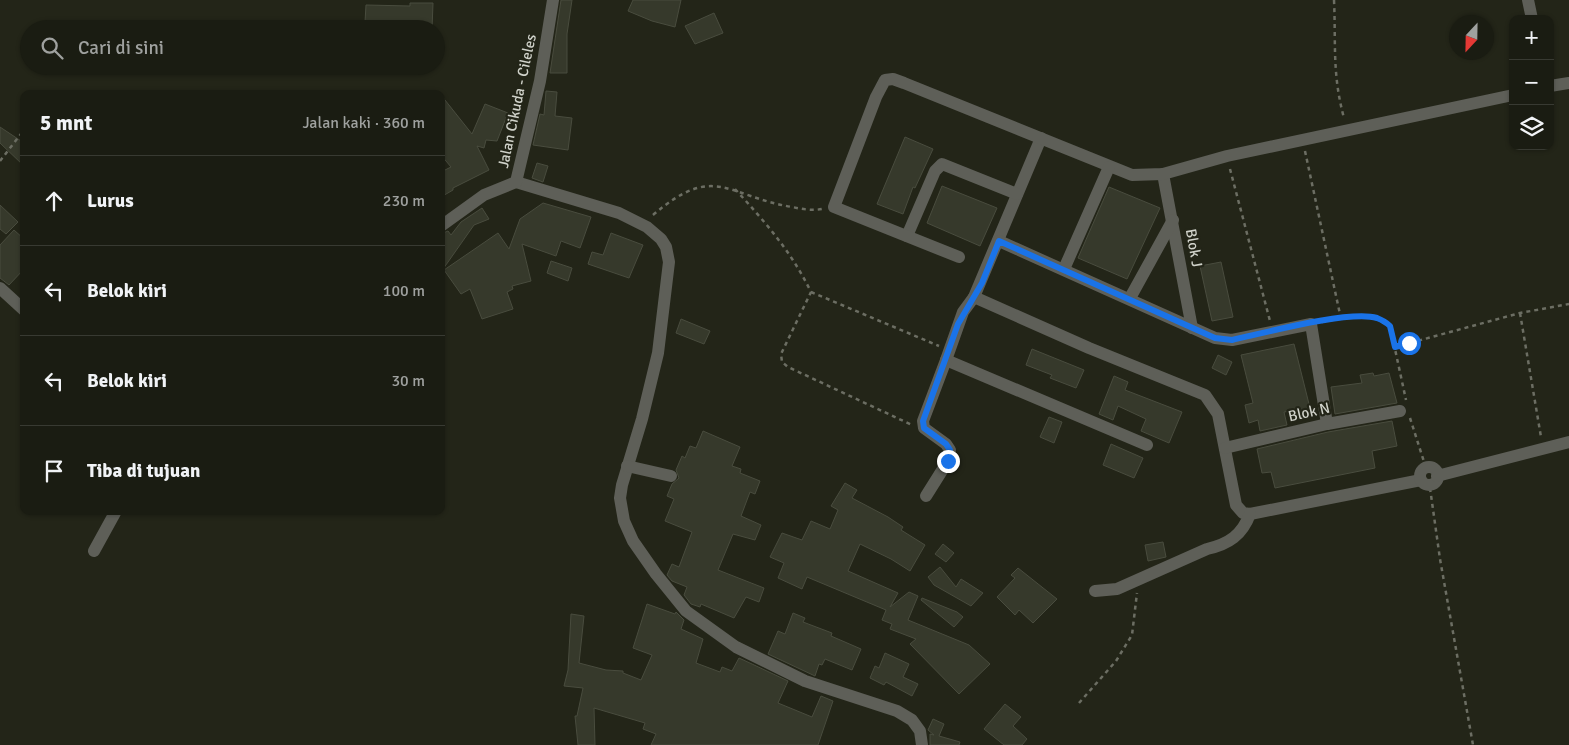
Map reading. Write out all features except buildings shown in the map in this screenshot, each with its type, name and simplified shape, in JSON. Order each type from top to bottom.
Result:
[{"type":"street","name":"Jalan Cikuda - Cileles","points":[[445,223],[484,196],[516,182],[540,81],[552,0]]},
{"type":"street","points":[[1528,0],[1531,15]]},
{"type":"street","points":[[959,257],[834,207],[876,97],[885,80],[893,79],[904,83],[1132,175],[1163,174],[1227,156],[1509,96]]},
{"type":"street","points":[[1554,85],[1569,83]]},
{"type":"street","points":[[926,496],[948,461],[950,450],[946,444],[924,428],[923,421],[963,312],[974,296],[999,241],[1041,138]]},
{"type":"street","points":[[907,236],[935,171],[942,164],[1017,194]]},
{"type":"street","points":[[1064,269],[1109,167]]},
{"type":"street","name":"Blok J","points":[[1163,174],[1192,328]]},
{"type":"street","points":[[516,182],[619,213],[661,238],[666,246],[669,262],[658,353],[620,498],[624,521],[633,541],[686,611],[736,648],[805,681],[897,710],[912,720],[920,731],[922,745]]},
{"type":"street","points":[[1130,298],[1173,220]]},
{"type":"street","points":[[999,241],[1130,298],[1215,338],[1232,340],[1311,324],[1327,424]]},
{"type":"street","points":[[0,288],[20,306]]},
{"type":"street","points":[[974,296],[1089,348],[1205,395],[1218,414],[1236,505],[1243,513],[1250,514],[1428,477],[1569,442]]},
{"type":"street","points":[[948,355],[1147,445]]},
{"type":"street","name":"Blok N","points":[[1226,448],[1327,424],[1406,412]]},
{"type":"street","points":[[627,466],[671,476]]},
{"type":"street","points":[[1095,591],[1117,589],[1232,540],[1244,529],[1250,514]]},
{"type":"street","points":[[94,551],[114,515]]},
{"type":"path","points":[[1334,0],[1335,83],[1348,131]]},
{"type":"path","points":[[0,161],[20,135]]},
{"type":"path","points":[[1303,141],[1341,318]]},
{"type":"path","points":[[1227,156],[1272,332]]},
{"type":"path","points":[[642,225],[677,196],[694,188],[712,185],[734,189],[787,206],[815,211],[834,207]]},
{"type":"path","points":[[734,189],[775,232],[801,270],[811,292],[948,355]]},
{"type":"path","points":[[811,292],[781,354],[782,362],[788,367],[904,422],[924,428]]},
{"type":"path","points":[[1395,347],[1520,313],[1569,304]]},
{"type":"path","points":[[1520,313],[1543,448]]},
{"type":"path","points":[[1311,324],[1341,318],[1375,318],[1383,320],[1390,326],[1406,412],[1428,477],[1440,559],[1474,745]]},
{"type":"path","points":[[1079,703],[1116,661],[1132,635],[1138,580]]},
{"type":"route","points":[[948,461],[950,450],[946,444],[924,428],[923,421],[963,312],[982,283],[999,241],[1130,298],[1215,338],[1232,340],[1350,316],[1383,320],[1390,326],[1395,347],[1409,343]]}]
